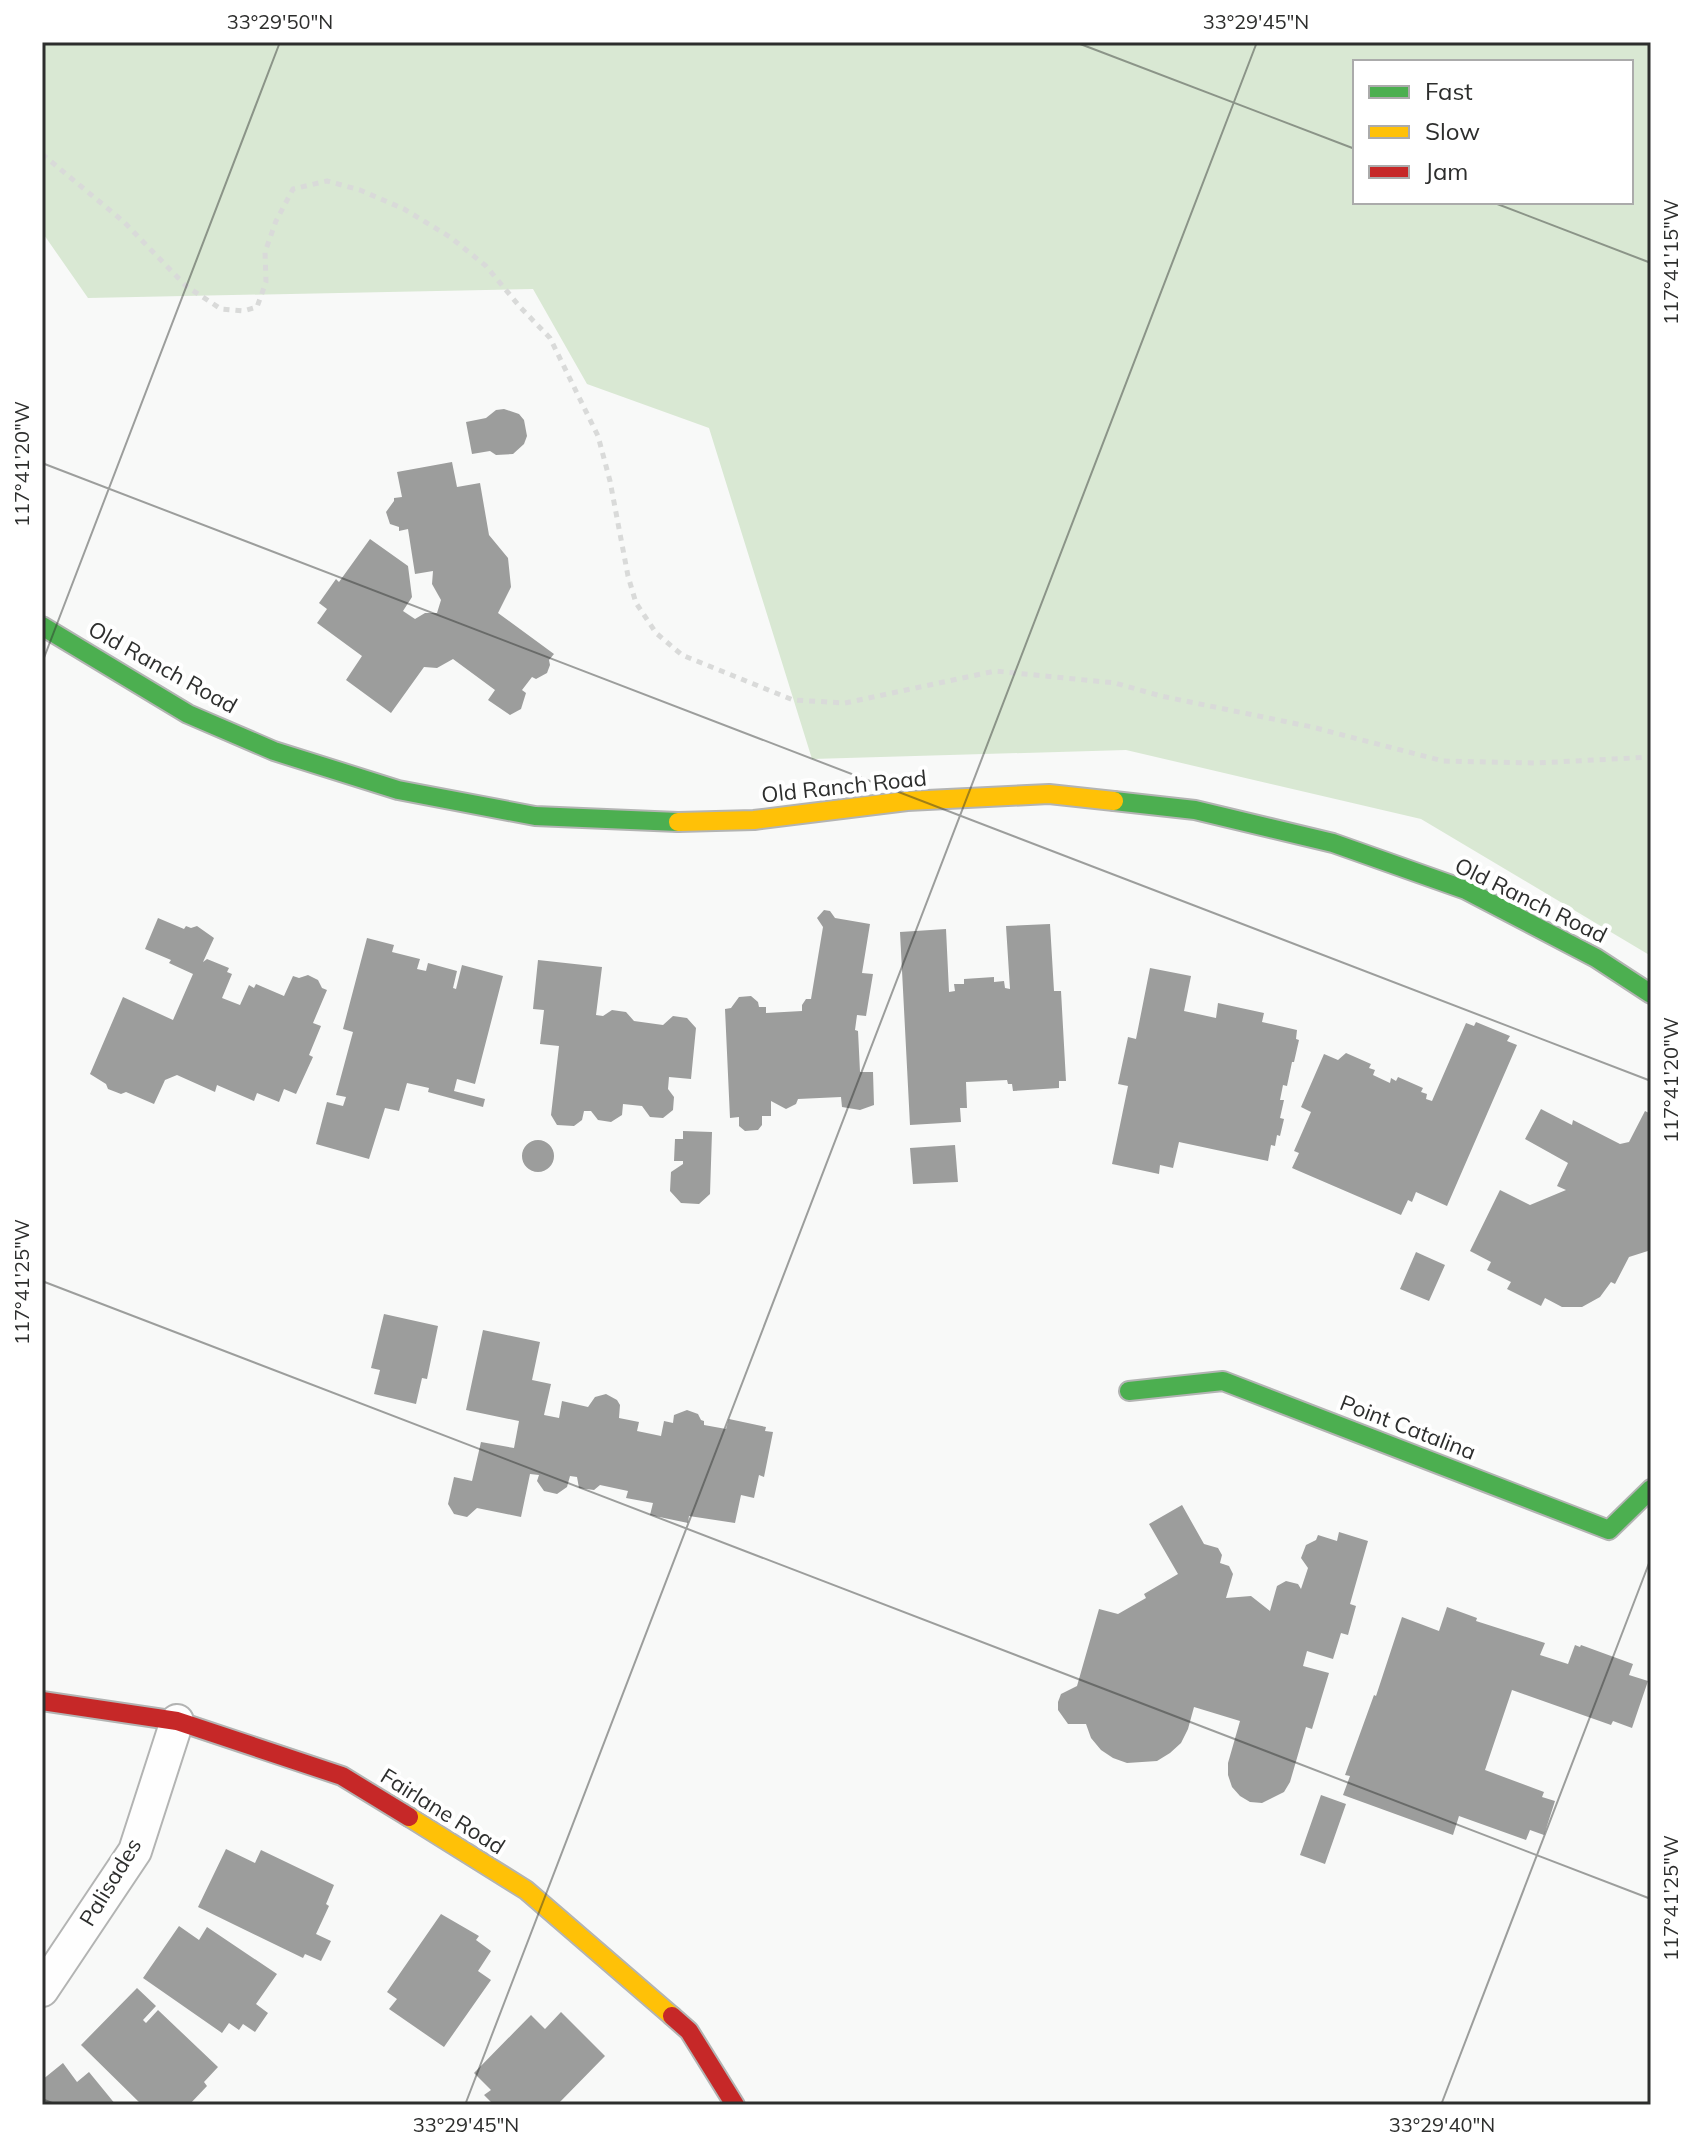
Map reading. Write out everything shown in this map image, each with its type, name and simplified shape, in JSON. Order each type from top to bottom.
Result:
[{"type":"street","name":"Old Ranch Road","points":[[42,626],[188,714],[274,751],[398,790],[535,816],[657,823],[754,820],[907,801],[1049,794],[1195,810],[1333,843],[1466,890],[1596,958],[1651,994]]},
{"type":"street","name":"Point Catalina","points":[[1129,1391],[1223,1381],[1609,1530],[1651,1489]]},
{"type":"street","name":"Fairlane Road","points":[[42,1701],[177,1721],[342,1776],[526,1890],[689,2031],[735,2105]]},
{"type":"street","name":"Palisades","points":[[42,1990],[135,1851],[177,1721]]},
{"type":"path","points":[[42,154],[124,222],[186,286],[221,309],[243,311],[257,307],[266,282],[265,252],[276,221],[293,189],[327,181],[360,190],[404,209],[450,237],[486,266],[550,338],[569,374],[598,436],[636,603],[656,633],[682,655],[793,700],[845,703],[995,671],[1115,683],[1161,696],[1312,727],[1443,761],[1537,763],[1651,757]]},
{"type":"green space","points":[[42,42],[1651,42],[1651,956],[1421,819],[1126,750],[812,759],[709,428],[587,384],[533,289],[88,298],[42,232]]},
{"type":"building","points":[[496,410],[519,414],[524,420],[527,436],[524,444],[513,454],[496,455],[490,451],[472,454],[466,422],[486,418]]},
{"type":"building","points":[[452,462],[457,487],[480,483],[489,535],[508,558],[511,587],[498,613],[554,654],[549,660],[547,673],[536,679],[532,677],[522,690],[526,693],[521,709],[510,715],[488,700],[495,690],[453,659],[437,668],[424,667],[391,713],[346,680],[362,656],[317,623],[327,609],[319,603],[336,579],[339,582],[370,539],[408,566],[412,597],[403,611],[415,619],[425,613],[437,613],[441,600],[432,584],[433,571],[415,574],[408,529],[399,531],[399,527],[390,524],[386,512],[394,498],[402,497],[397,472]]},
{"type":"building","points":[[824,910],[830,911],[835,918],[870,924],[862,973],[873,974],[866,1016],[857,1015],[855,1030],[858,1031],[860,1072],[873,1072],[874,1105],[860,1110],[842,1107],[841,1097],[798,1099],[796,1104],[786,1109],[771,1101],[771,1116],[762,1116],[762,1125],[758,1130],[745,1131],[739,1126],[739,1117],[730,1118],[725,1009],[731,1008],[739,997],[751,996],[759,1007],[766,1007],[766,1013],[802,1011],[806,999],[811,999],[823,927],[817,918]]},
{"type":"building","points":[[158,918],[184,929],[186,926],[197,926],[214,938],[203,962],[207,959],[229,968],[227,972],[232,974],[222,998],[240,1005],[249,985],[254,988],[256,984],[284,996],[293,976],[308,975],[327,990],[313,1023],[321,1026],[309,1055],[313,1057],[296,1094],[284,1089],[279,1102],[257,1093],[254,1101],[217,1085],[215,1092],[177,1075],[165,1080],[154,1104],[126,1092],[121,1094],[108,1089],[106,1084],[90,1074],[123,997],[173,1020],[193,974],[145,949]]},
{"type":"building","points":[[1050,924],[1054,991],[1061,991],[1066,1081],[1059,1081],[1059,1088],[1013,1091],[1012,1084],[1008,1084],[1007,1080],[966,1082],[967,1108],[960,1108],[961,1122],[910,1125],[900,932],[946,929],[949,992],[955,991],[954,984],[964,984],[964,979],[994,977],[994,982],[1004,981],[1005,988],[1010,989],[1006,926]]},
{"type":"building","points":[[367,938],[394,945],[392,952],[420,959],[417,969],[426,971],[428,963],[457,971],[453,988],[456,989],[462,965],[503,976],[475,1084],[457,1079],[454,1091],[485,1099],[483,1107],[407,1083],[399,1111],[385,1108],[369,1159],[316,1144],[327,1102],[343,1106],[346,1097],[336,1095],[353,1032],[343,1029]]},
{"type":"building","points":[[538,960],[602,967],[596,1015],[603,1016],[612,1010],[626,1012],[634,1021],[663,1025],[673,1016],[687,1018],[696,1028],[691,1079],[669,1077],[668,1089],[674,1097],[673,1110],[663,1118],[650,1117],[642,1106],[623,1104],[622,1115],[611,1122],[598,1120],[591,1111],[584,1111],[582,1120],[574,1126],[557,1125],[551,1115],[559,1046],[540,1044],[544,1010],[533,1009]]},
{"type":"building","points":[[1150,968],[1191,976],[1184,1011],[1216,1018],[1218,1003],[1264,1013],[1262,1022],[1297,1030],[1296,1039],[1299,1040],[1294,1062],[1280,1100],[1284,1100],[1280,1118],[1284,1119],[1275,1146],[1271,1145],[1268,1161],[1179,1142],[1173,1168],[1160,1165],[1159,1174],[1112,1164],[1128,1086],[1118,1084],[1128,1037],[1136,1039]]},
{"type":"building","points":[[1476,1022],[1510,1036],[1507,1041],[1517,1045],[1447,1206],[1416,1192],[1401,1215],[1292,1168],[1299,1153],[1294,1151],[1311,1112],[1301,1107],[1324,1054],[1338,1060],[1346,1053],[1371,1064],[1369,1068],[1375,1070],[1373,1075],[1390,1083],[1391,1078],[1396,1081],[1398,1077],[1423,1088],[1421,1092],[1432,1101],[1466,1023],[1474,1026]]},
{"type":"building","points":[[1541,1109],[1572,1125],[1573,1120],[1620,1144],[1629,1142],[1645,1111],[1651,1114],[1651,1250],[1629,1257],[1615,1284],[1611,1282],[1600,1297],[1582,1307],[1562,1307],[1545,1298],[1541,1306],[1507,1289],[1511,1282],[1487,1270],[1491,1262],[1470,1251],[1500,1190],[1530,1205],[1566,1190],[1557,1186],[1568,1163],[1525,1139]]},
{"type":"building","points":[[683,1131],[712,1132],[710,1194],[699,1204],[681,1203],[670,1191],[671,1172],[683,1164],[683,1161],[674,1161],[675,1139],[683,1139]]},
{"type":"building","points":[[538,1140],[549,1145],[554,1156],[549,1167],[538,1172],[527,1167],[522,1156],[527,1145]]},
{"type":"building","points":[[955,1145],[958,1182],[913,1184],[910,1148]]},
{"type":"building","points":[[1416,1252],[1445,1265],[1429,1301],[1400,1289]]},
{"type":"building","points":[[384,1314],[438,1326],[427,1379],[422,1378],[416,1404],[374,1394],[380,1370],[371,1368]]},
{"type":"building","points":[[483,1330],[540,1342],[532,1380],[551,1384],[544,1415],[559,1418],[562,1401],[588,1407],[595,1397],[606,1394],[620,1405],[619,1418],[639,1422],[637,1431],[661,1436],[664,1421],[673,1423],[674,1415],[687,1410],[698,1414],[704,1425],[726,1429],[729,1419],[766,1427],[765,1431],[773,1432],[764,1477],[759,1475],[754,1498],[741,1495],[735,1523],[689,1516],[688,1523],[650,1515],[653,1503],[626,1498],[628,1491],[600,1485],[594,1490],[579,1488],[577,1477],[570,1476],[567,1487],[557,1494],[544,1491],[537,1481],[539,1475],[530,1474],[521,1517],[477,1508],[467,1517],[454,1514],[448,1504],[454,1477],[472,1481],[481,1442],[514,1448],[519,1421],[466,1410]]},
{"type":"building","points":[[1182,1505],[1204,1544],[1218,1548],[1222,1555],[1220,1563],[1229,1566],[1233,1574],[1226,1598],[1251,1596],[1270,1611],[1277,1586],[1286,1581],[1298,1584],[1301,1589],[1308,1568],[1301,1558],[1306,1545],[1316,1540],[1318,1535],[1337,1541],[1339,1532],[1368,1541],[1350,1604],[1356,1606],[1348,1635],[1341,1633],[1333,1659],[1307,1651],[1303,1666],[1329,1673],[1312,1729],[1306,1727],[1290,1782],[1284,1792],[1262,1803],[1250,1802],[1240,1796],[1232,1787],[1228,1775],[1228,1763],[1240,1721],[1194,1707],[1181,1743],[1170,1753],[1157,1761],[1127,1763],[1101,1750],[1091,1738],[1086,1724],[1068,1724],[1058,1710],[1061,1694],[1077,1686],[1099,1609],[1118,1614],[1178,1574],[1149,1524]]},
{"type":"building","points":[[1447,1607],[1477,1618],[1476,1621],[1545,1643],[1540,1655],[1568,1664],[1575,1645],[1581,1645],[1633,1664],[1629,1675],[1648,1681],[1632,1728],[1613,1721],[1611,1725],[1512,1690],[1485,1770],[1544,1792],[1542,1797],[1555,1801],[1544,1835],[1530,1830],[1526,1840],[1459,1816],[1453,1835],[1343,1795],[1350,1776],[1345,1775],[1402,1617],[1439,1631]]},
{"type":"building","points":[[1321,1795],[1346,1804],[1325,1864],[1300,1855]]},
{"type":"building","points":[[226,1849],[255,1863],[261,1850],[334,1885],[326,1904],[329,1906],[316,1934],[331,1941],[321,1961],[305,1954],[303,1958],[198,1907]]},
{"type":"building","points":[[441,1914],[479,1936],[476,1940],[491,1951],[478,1971],[491,1980],[444,2047],[389,2009],[397,1999],[387,1992]]},
{"type":"building","points":[[179,1926],[199,1940],[207,1927],[277,1974],[256,2004],[268,2013],[255,2032],[243,2024],[239,2030],[229,2023],[222,2033],[143,1978]]},
{"type":"building","points":[[137,1988],[156,2006],[143,2020],[146,2023],[158,2010],[218,2067],[204,2082],[207,2086],[189,2105],[142,2105],[81,2045]]},
{"type":"building","points":[[561,2012],[605,2056],[557,2105],[494,2105],[484,2095],[491,2090],[474,2073],[531,2015],[545,2029]]},
{"type":"building","points":[[63,2063],[77,2082],[89,2072],[116,2105],[42,2105],[42,2080]]},
{"type":"traffic: fast","points":[[42,626],[188,714],[274,751],[398,790],[535,816],[678,822]]},
{"type":"traffic: fast","points":[[1114,801],[1195,810],[1333,843],[1466,890],[1596,958],[1651,994]]},
{"type":"traffic: fast","points":[[1129,1391],[1223,1381],[1609,1530],[1651,1489]]},
{"type":"traffic: slow","points":[[678,822],[754,820],[907,801],[1049,794],[1114,801]]},
{"type":"traffic: slow","points":[[409,1817],[526,1890],[672,2016]]},
{"type":"traffic: jam","points":[[42,1701],[177,1721],[342,1776],[409,1817]]},
{"type":"traffic: jam","points":[[672,2016],[689,2031],[735,2105]]}]
